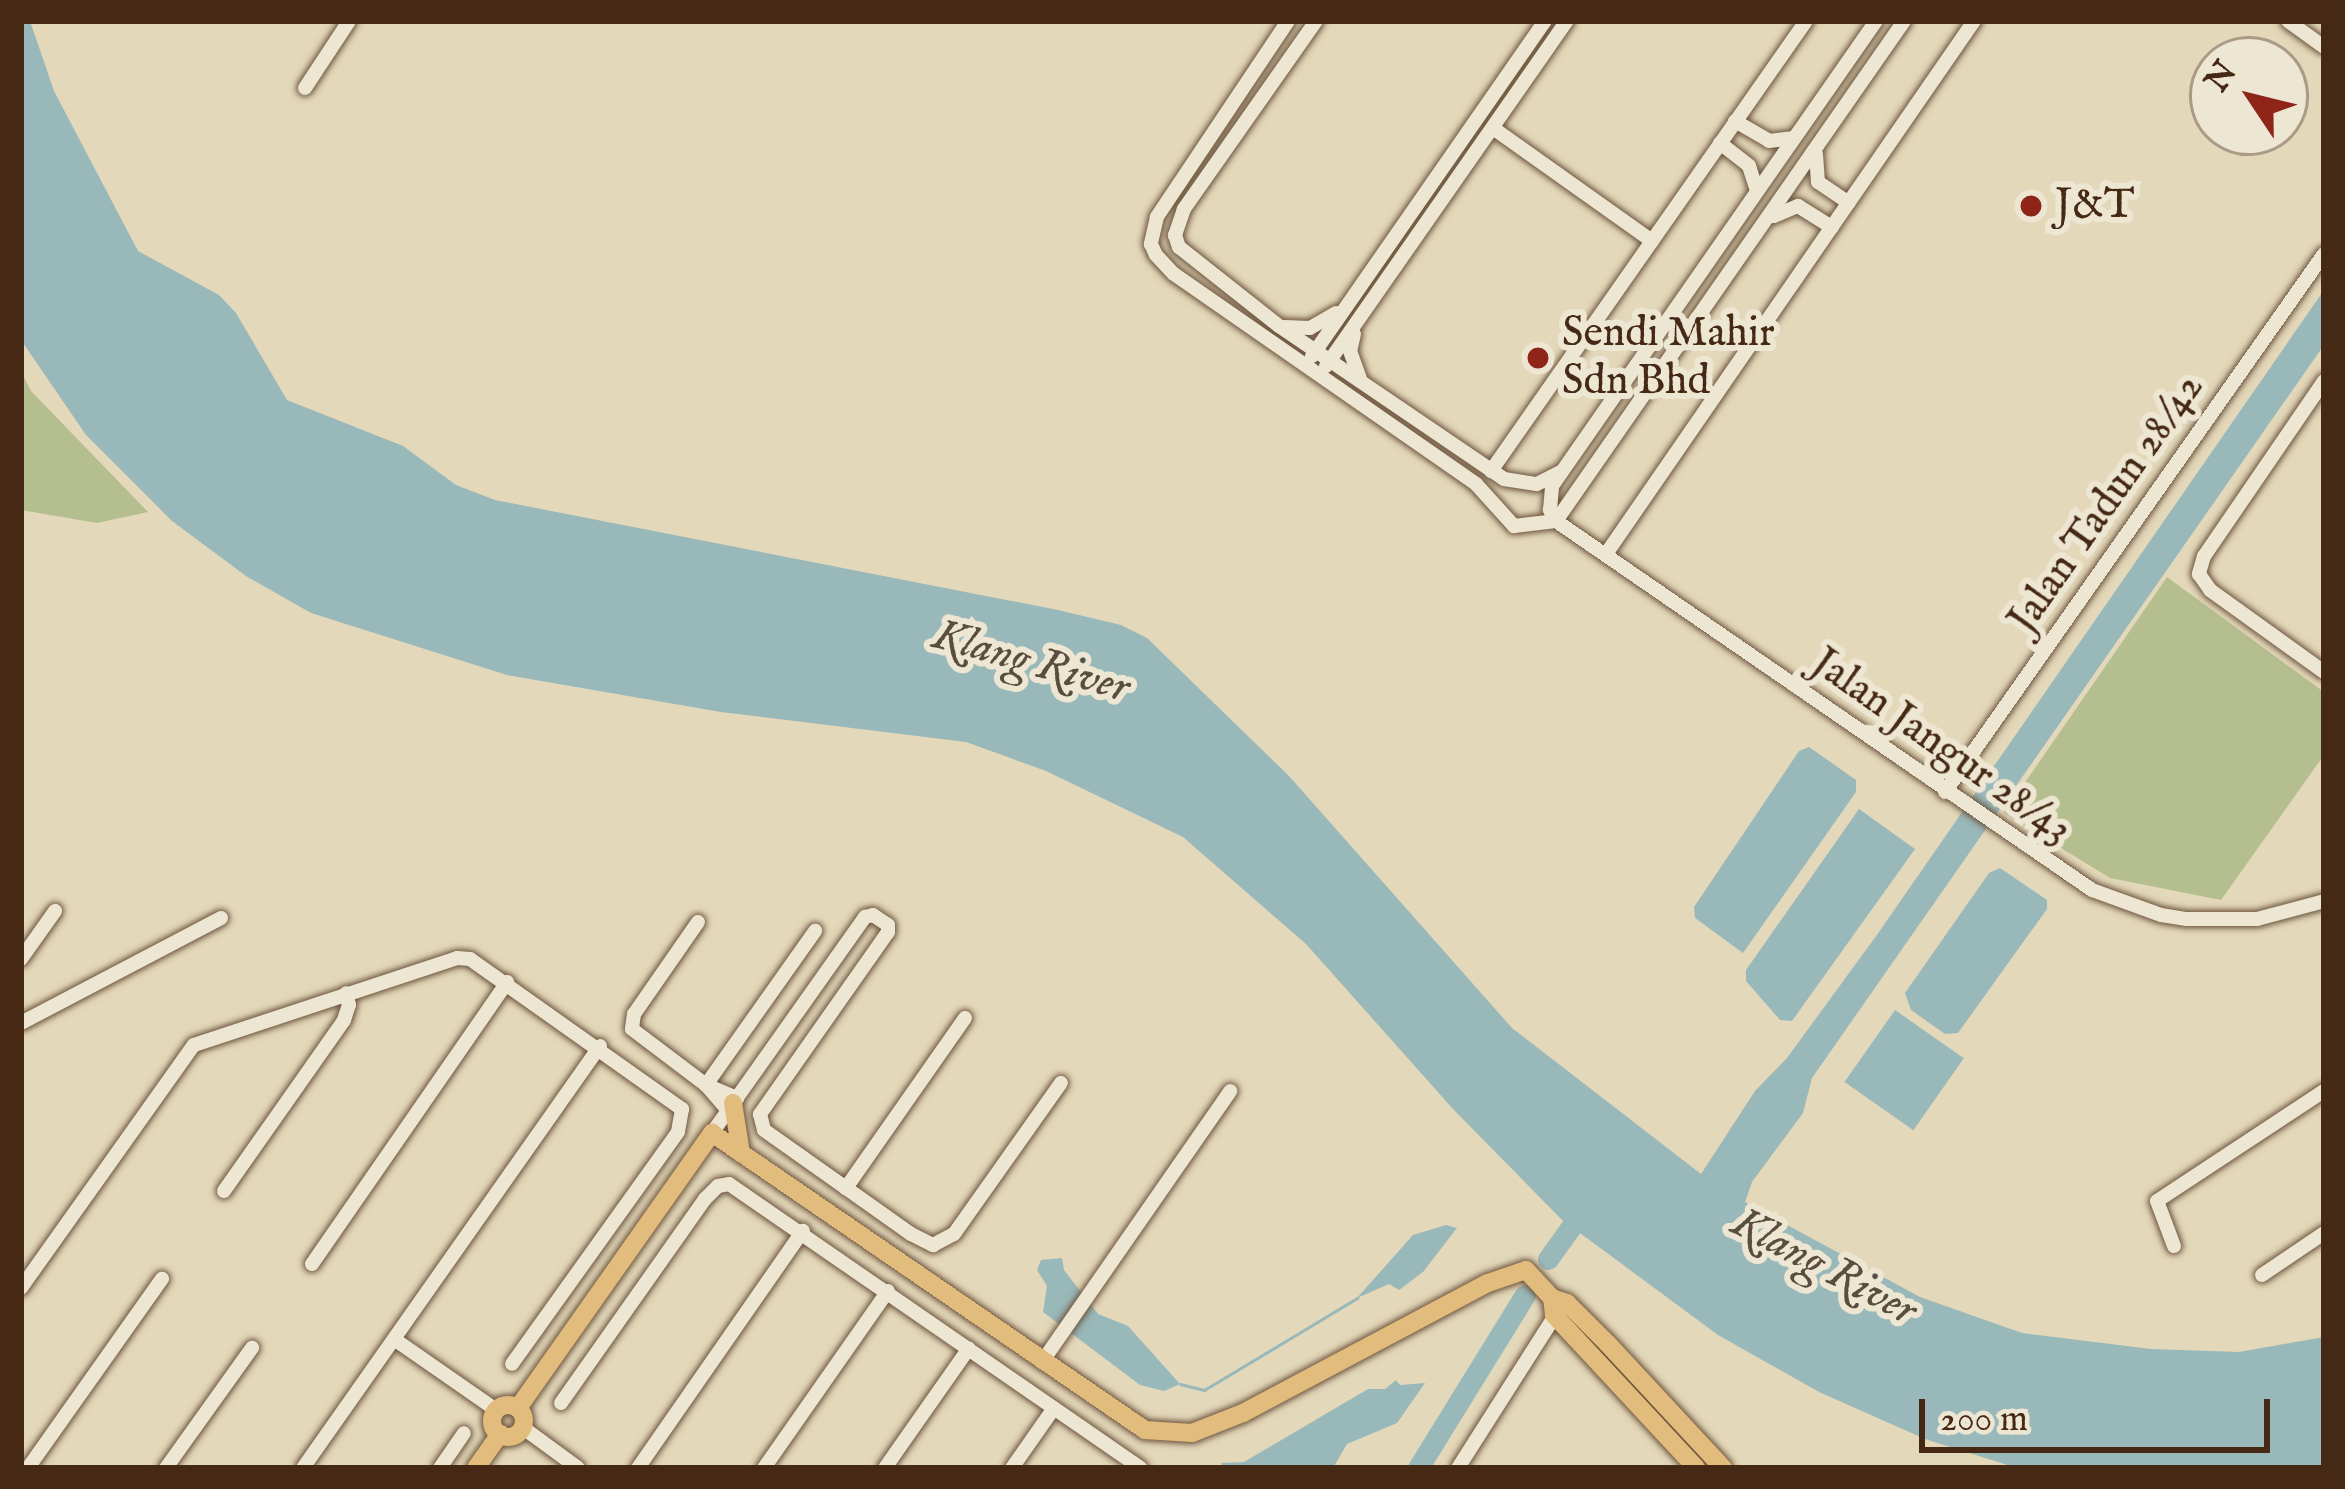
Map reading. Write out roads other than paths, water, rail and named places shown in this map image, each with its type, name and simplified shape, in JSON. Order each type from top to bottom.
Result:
[{"type":"main road","points":[[733,1104],[741,1153]]},
{"type":"main road","points":[[520,1418],[504,1405],[496,1410],[492,1423],[500,1434],[514,1435],[520,1418],[712,1133],[1145,1430],[1192,1432],[1243,1413],[1488,1283],[1526,1270],[1696,1468]]},
{"type":"main road","points":[[1557,1305],[1723,1468]]},
{"type":"main road","points":[[476,1468],[500,1434]]},
{"type":"street","points":[[1288,21],[1156,217],[1151,244],[1165,267],[1476,484],[1514,526],[1556,521],[1904,21]]},
{"type":"street","points":[[1316,21],[1184,208],[1174,235],[1187,257],[1279,326],[1491,471],[1524,485],[1562,471]]},
{"type":"street","points":[[1305,365],[1545,21]]},
{"type":"street","points":[[1319,375],[1567,21]]},
{"type":"street","points":[[1491,471],[1806,21]]},
{"type":"street","points":[[1556,521],[1549,494],[1562,471],[1876,21]]},
{"type":"street","points":[[1606,554],[1974,21]]},
{"type":"street","points":[[2288,21],[2324,47]]},
{"type":"street","points":[[304,88],[344,25]]},
{"type":"street","points":[[1736,122],[1769,141],[1794,138]]},
{"type":"street","points":[[1492,128],[1652,241]]},
{"type":"street","points":[[1720,143],[1749,166],[1757,191]]},
{"type":"street","points":[[1816,148],[1818,182],[1849,203]]},
{"type":"street","points":[[1765,221],[1798,206],[1832,227]]},
{"type":"street","name":"Jalan Tadun 28/42","points":[[1950,796],[2324,254]]},
{"type":"street","points":[[1279,326],[1321,324],[1351,300]]},
{"type":"street","points":[[1361,383],[1350,351],[1367,308]]},
{"type":"street","points":[[1626,379],[1646,392]]},
{"type":"street","points":[[2324,381],[2204,556],[2199,574],[2210,590],[2324,672]]},
{"type":"street","name":"Jalan Jangur 28/43","points":[[1556,521],[2092,890],[2161,916],[2257,919],[2324,901]]},
{"type":"street","points":[[21,959],[55,911]]},
{"type":"street","points":[[712,1133],[852,935],[873,915],[889,928],[760,1114],[764,1130],[934,1245],[954,1234],[1061,1083]]},
{"type":"street","points":[[21,1023],[221,918]]},
{"type":"street","points":[[698,922],[634,1014],[632,1029],[637,1038],[733,1104]]},
{"type":"street","points":[[706,1085],[814,931]]},
{"type":"street","points":[[852,935],[874,950]]},
{"type":"street","points":[[21,1288],[194,1045],[457,958],[478,962],[682,1109],[678,1132],[512,1364]]},
{"type":"street","points":[[312,1264],[507,982]]},
{"type":"street","points":[[224,1192],[344,1020],[349,1005],[346,993]]},
{"type":"street","points":[[848,1186],[965,1018]]},
{"type":"street","points":[[303,1468],[600,1046]]},
{"type":"street","points":[[1042,1362],[1229,1091]]},
{"type":"street","points":[[2174,1246],[2157,1202],[2324,1091]]},
{"type":"street","points":[[561,1403],[705,1199],[718,1186],[740,1188],[1136,1467]]},
{"type":"street","points":[[638,1468],[803,1231]]},
{"type":"street","points":[[2262,1275],[2324,1233]]},
{"type":"street","points":[[28,1468],[162,1279]]},
{"type":"street","points":[[764,1468],[888,1291]]},
{"type":"street","points":[[1458,1468],[1557,1305]]},
{"type":"street","points":[[394,1340],[496,1410]]},
{"type":"street","points":[[166,1468],[252,1348]]},
{"type":"street","points":[[885,1468],[969,1348]]},
{"type":"street","points":[[1012,1468],[1054,1408]]},
{"type":"street","points":[[520,1418],[578,1468]]},
{"type":"street","points":[[440,1468],[464,1433]]},
{"type":"water","name":"Klang River","points":[[21,21],[30,21],[54,91],[138,251],[219,295],[236,313],[287,400],[403,446],[456,485],[495,500],[1058,610],[1121,625],[1147,638],[1289,776],[1512,1028],[1701,1174],[1755,1091],[1787,1058],[1879,932],[2324,290],[2324,345],[1812,1078],[1803,1113],[1752,1182],[1745,1202],[1920,1297],[2022,1333],[2151,1349],[2239,1352],[2324,1337],[2324,1468],[2017,1468],[1925,1439],[1819,1392],[1718,1335],[1561,1219],[1453,1109],[1306,944],[1183,837],[1046,771],[966,742],[721,712],[507,675],[311,613],[246,576],[172,521],[86,435],[21,340]]},
{"type":"water","points":[[1809,747],[1856,780],[1856,792],[1743,953],[1695,918],[1694,907],[1799,751]]},
{"type":"water","points":[[1859,809],[1915,849],[1792,1021],[1780,1020],[1746,981],[1746,970]]},
{"type":"water","points":[[2000,868],[2047,900],[2047,909],[1958,1033],[1945,1034],[1911,1010],[1905,993],[1989,873]]},
{"type":"water","points":[[1895,1010],[1964,1058],[1913,1130],[1845,1082]]},
{"type":"water","points":[[1446,1225],[1457,1228],[1423,1272],[1399,1290],[1389,1284],[1357,1298],[1413,1235]]},
{"type":"water","points":[[1062,1258],[1064,1270],[1098,1314],[1128,1326],[1180,1384],[1164,1391],[1140,1385],[1043,1312],[1047,1286],[1037,1270],[1041,1260]]},
{"type":"water","points":[[1396,1380],[1400,1385],[1425,1383],[1397,1423],[1347,1444],[1333,1468],[1223,1468],[1221,1463],[1244,1462],[1368,1389],[1385,1389]]},
{"type":"waterway","points":[[1548,1259],[1586,1206]]},
{"type":"waterway","points":[[1418,1468],[1525,1295]]},
{"type":"waterway","points":[[1180,1384],[1204,1390],[1357,1298]]},
{"type":"place","name":"J&T","points":[[2031,206]]},
{"type":"place","name":"Sendi Mahir Sdn Bhd","points":[[1538,358]]}]
